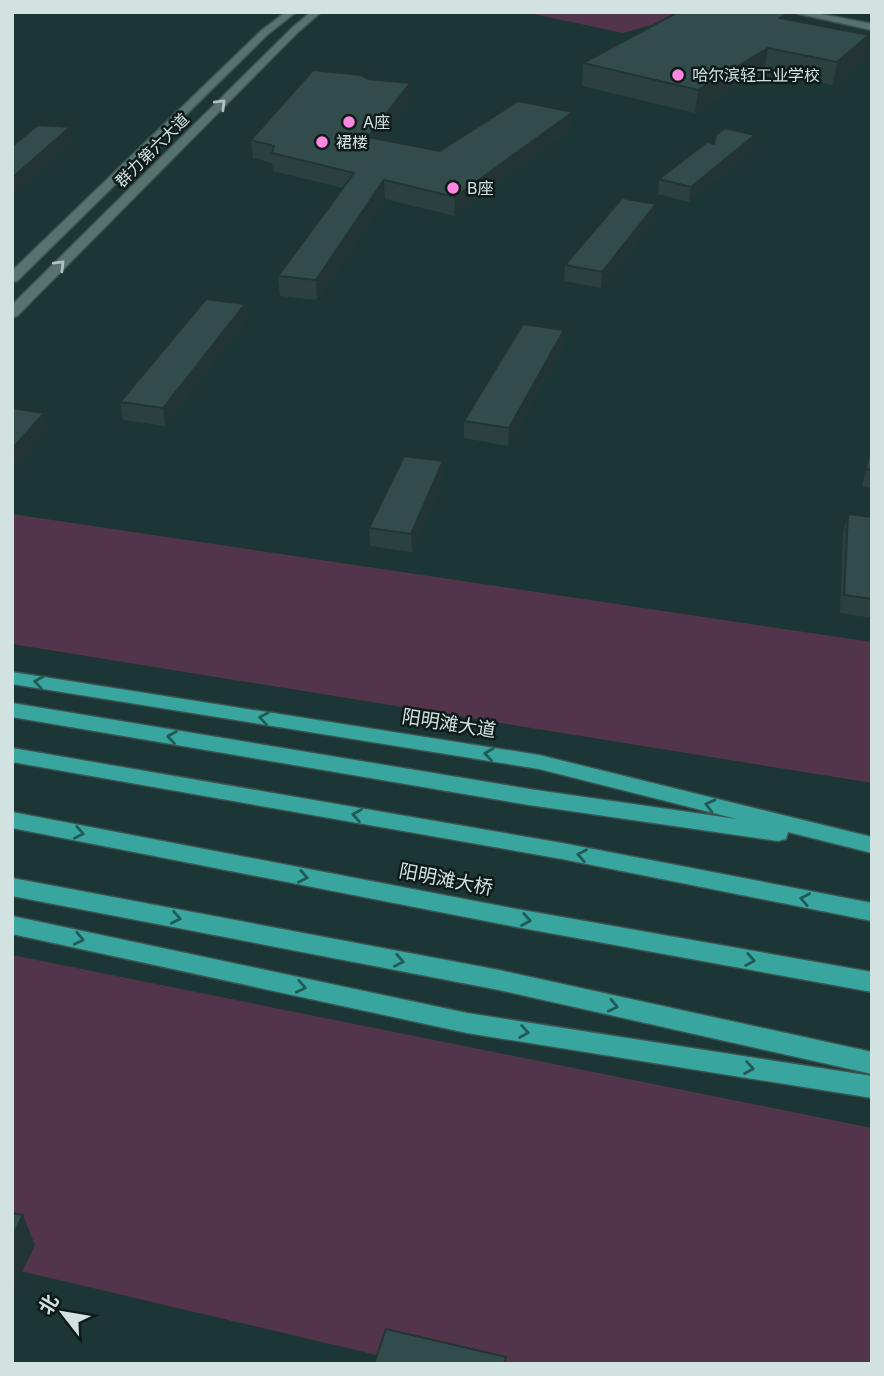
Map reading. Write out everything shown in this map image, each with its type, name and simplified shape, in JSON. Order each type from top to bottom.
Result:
[{"type":"highway","name":"阳明滩大道","points":[[12,678],[539,762],[872,846]]},
{"type":"highway","points":[[12,710],[529,797],[872,846]]},
{"type":"highway","points":[[12,755],[562,851],[872,912]]},
{"type":"highway","name":"阳明滩大桥","points":[[12,820],[511,917],[872,982]]},
{"type":"highway","points":[[12,887],[499,980],[872,1063]]},
{"type":"highway","points":[[12,925],[467,1023],[872,1087]]},
{"type":"main road","name":"群力第六大道","points":[[12,278],[265,32],[292,12]]},
{"type":"main road","name":"群力第六大道","points":[[12,313],[295,30],[317,12]]},
{"type":"main road","points":[[795,12],[872,27]]},
{"type":"main road","points":[[833,12],[872,20]]},
{"type":"shaded area","points":[[524,12],[678,12],[655,24],[623,33]]},
{"type":"shaded area","points":[[12,514],[872,642],[872,783],[12,644]]},
{"type":"shaded area","points":[[12,955],[872,1128],[872,1364],[415,1364],[12,1269]]},
{"type":"building","points":[[678,12],[790,12],[780,18],[869,35],[837,62],[768,48],[698,90],[583,63]]},
{"type":"building","points":[[313,70],[410,83],[368,137],[440,151],[518,101],[573,112],[455,197],[384,180],[316,280],[278,276],[354,173],[272,153],[274,146],[251,140]]},
{"type":"building","points":[[38,125],[70,127],[12,178],[12,146]]},
{"type":"building","points":[[725,128],[755,135],[691,187],[659,179],[707,142],[714,144],[716,135]]},
{"type":"building","points":[[622,198],[656,204],[602,272],[565,265]]},
{"type":"building","points":[[206,299],[245,304],[163,408],[120,402]]},
{"type":"building","points":[[523,324],[564,330],[509,428],[464,421]]},
{"type":"building","points":[[12,408],[44,413],[12,449]]},
{"type":"building","points":[[872,441],[872,470],[866,469]]},
{"type":"building","points":[[404,456],[443,461],[411,534],[369,528]]},
{"type":"building","points":[[848,514],[872,517],[872,599],[844,595]]},
{"type":"building","points":[[12,1213],[23,1215],[12,1237]]},
{"type":"building","points":[[386,1329],[506,1357],[504,1364],[374,1364]]},
{"type":"place","name":"哈尔滨轻工业学校","points":[[678,75]]},
{"type":"place","name":"A座","points":[[349,122]]},
{"type":"place","name":"裙楼","points":[[322,142]]},
{"type":"place","name":"B座","points":[[453,188]]}]
